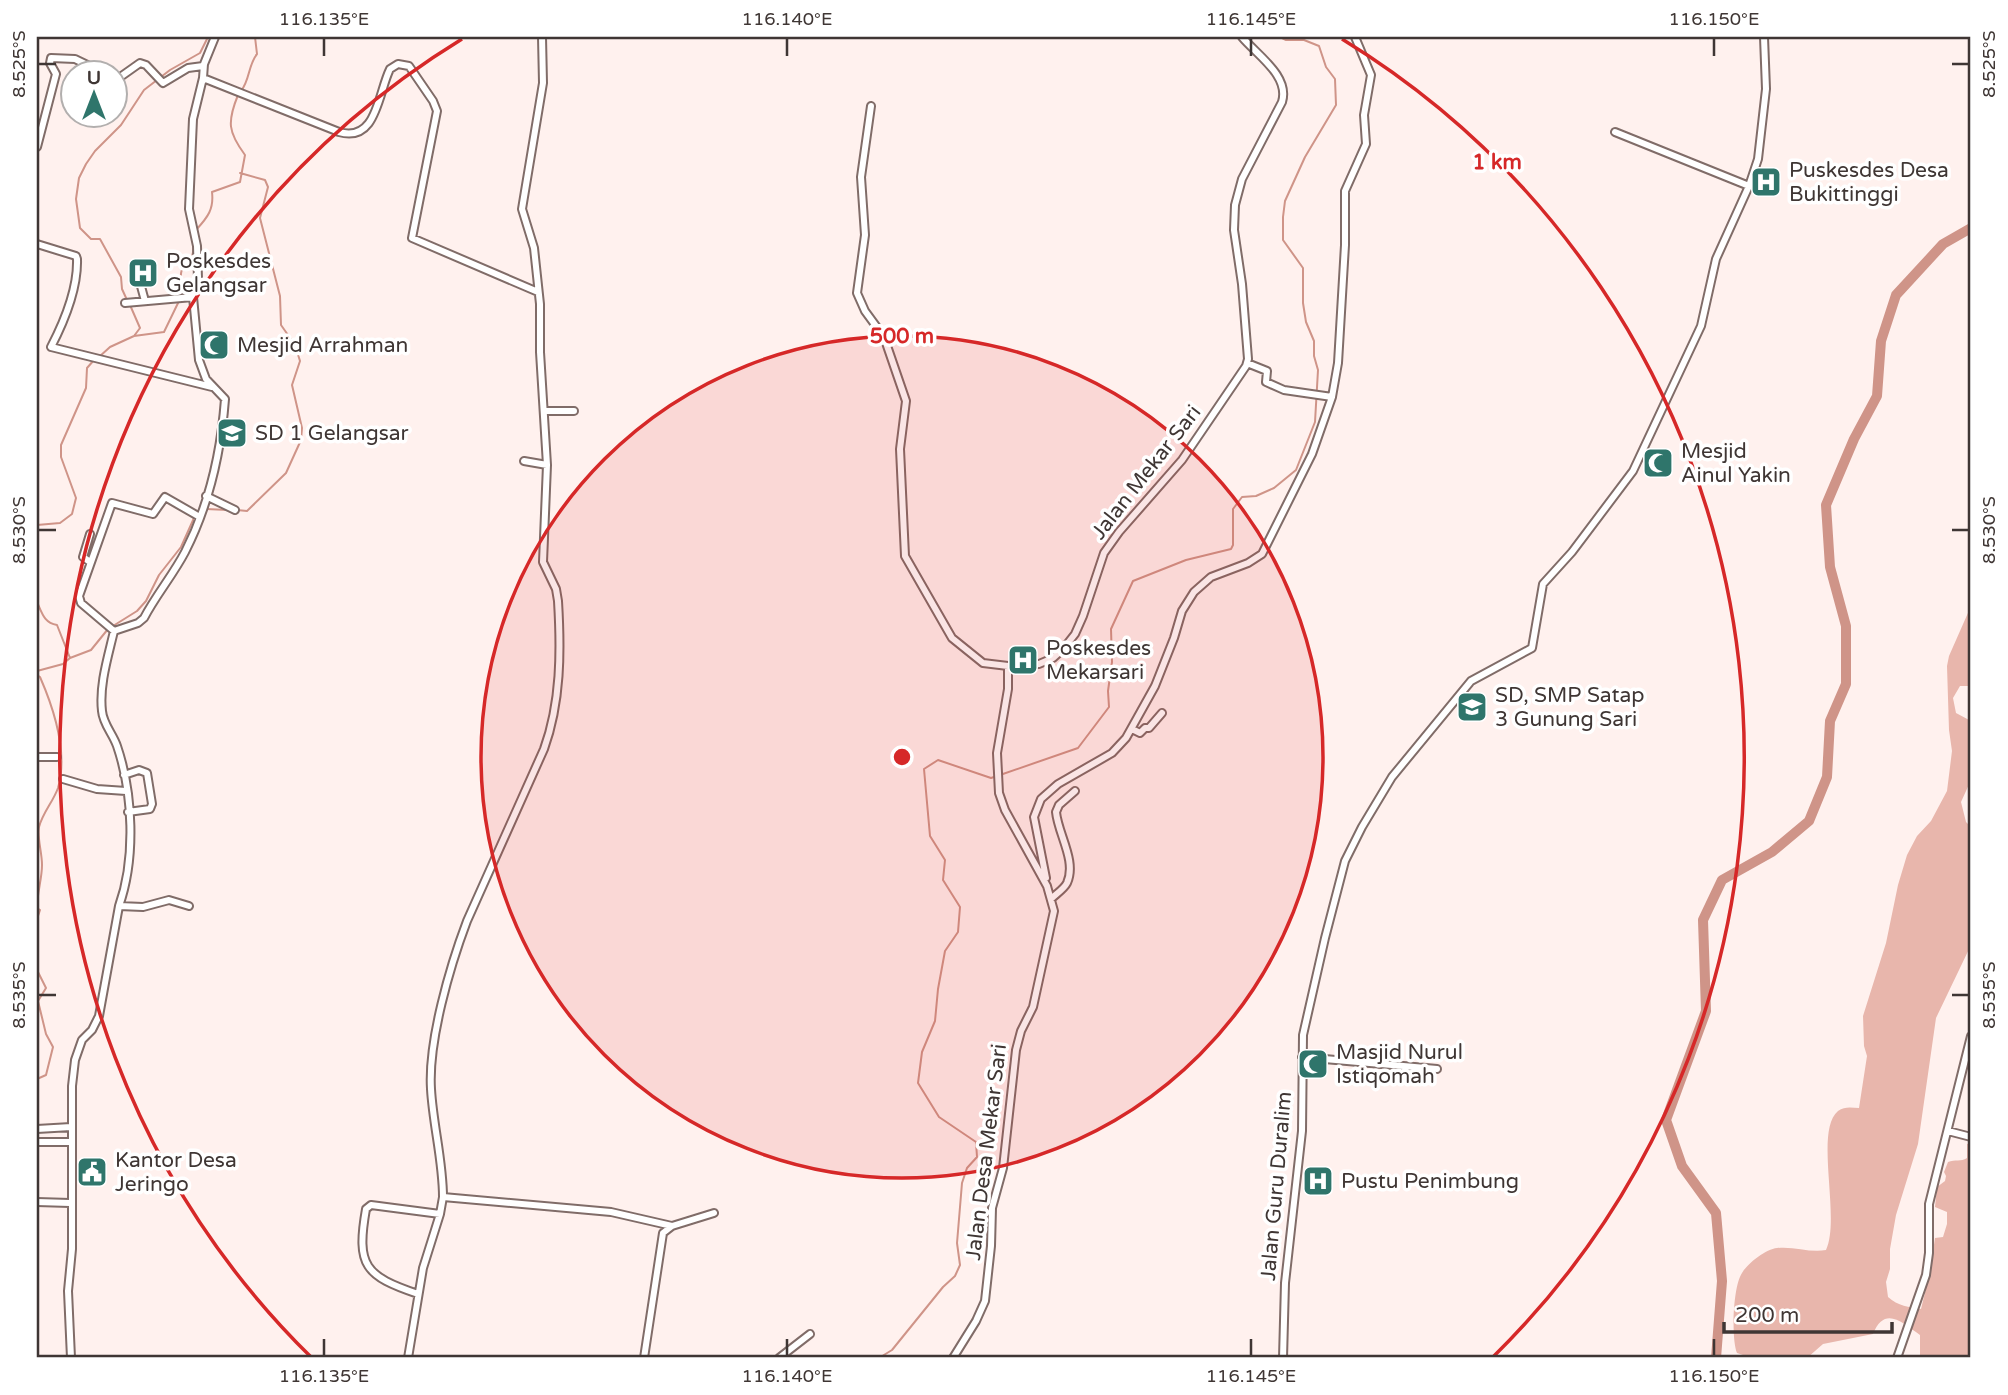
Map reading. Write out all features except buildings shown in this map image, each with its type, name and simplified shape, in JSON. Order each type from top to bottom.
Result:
[{"type":"street","points":[[212,387],[200,360],[193,297],[198,279],[197,246],[189,209],[193,119],[203,78],[203,66],[215,37]]},
{"type":"street","points":[[408,1358],[426,1256],[443,1197],[430,1081],[447,982],[470,913],[544,749],[557,698],[558,601],[543,558],[547,465],[538,292],[534,248],[522,209],[543,83],[542,37]]},
{"type":"street","points":[[1242,37],[1280,78],[1284,92],[1282,102],[1242,179],[1235,205],[1234,230],[1242,284],[1247,363],[1267,371],[1266,382],[1277,388],[1332,397]]},
{"type":"street","points":[[1047,886],[1035,830],[1036,808],[1041,799],[1058,784],[1112,753],[1132,729],[1158,679],[1182,611],[1194,592],[1210,577],[1248,563],[1264,551],[1312,454],[1332,397],[1338,363],[1345,245],[1345,191],[1366,144],[1364,115],[1371,75],[1355,37]]},
{"type":"street","name":"Jalan Guru Duralim","points":[[1283,1358],[1284,1297],[1303,1132],[1302,1057],[1306,1020],[1342,872],[1351,847],[1392,778],[1471,681],[1532,648],[1541,589],[1547,578],[1572,552],[1622,487],[1650,438],[1664,400],[1701,326],[1716,259],[1749,186],[1759,151],[1766,89],[1764,37]]},
{"type":"street","points":[[37,147],[56,74],[50,64],[51,58],[77,60]]},
{"type":"street","points":[[130,70],[141,63],[146,65],[158,80],[166,82],[188,68],[203,66]]},
{"type":"street","points":[[203,78],[339,132],[351,134],[363,131],[371,122],[390,69],[400,64],[409,66],[437,111],[412,238],[538,292]]},
{"type":"street","name":"Jalan Mekar Sari","points":[[871,106],[861,177],[865,235],[857,292],[865,311],[884,337],[906,401],[900,449],[905,556],[953,638],[983,663],[1008,666],[1039,664],[1053,658],[1064,648],[1075,634],[1083,616],[1104,554],[1119,532],[1182,460],[1247,363]]},
{"type":"street","points":[[1615,132],[1749,186]]},
{"type":"street","points":[[37,244],[78,258],[74,289],[61,328],[51,347],[212,387],[221,393],[225,400],[218,457],[206,496],[196,514],[183,555],[144,618],[138,623],[109,626],[80,601],[90,562],[113,503],[153,514],[165,497],[196,514]]},
{"type":"street","points":[[139,279],[145,301]]},
{"type":"street","points":[[125,303],[193,297]]},
{"type":"street","points":[[544,411],[574,411]]},
{"type":"street","points":[[524,461],[547,465]]},
{"type":"street","points":[[206,496],[235,510]]},
{"type":"street","points":[[90,534],[83,557],[90,562]]},
{"type":"street","points":[[71,1358],[68,1291],[72,1258],[71,1126],[75,1059],[82,1040],[92,1030],[99,1016],[130,854],[124,775],[117,746],[103,719],[102,710],[109,626]]},
{"type":"street","name":"Jalan Desa Mekar Sari","points":[[953,1358],[985,1301],[992,1238],[992,1208],[1003,1168],[1018,1037],[1033,1007],[1053,914],[1047,886],[1005,810],[998,784],[998,744],[1008,689],[1008,666]]},
{"type":"street","points":[[1132,729],[1140,733],[1162,713]]},
{"type":"street","points":[[37,757],[57,757]]},
{"type":"street","points":[[124,775],[138,771],[147,773],[152,804],[150,809],[128,813]]},
{"type":"street","points":[[63,779],[97,789],[126,791]]},
{"type":"street","points":[[1051,899],[1066,885],[1069,870],[1056,810],[1075,791]]},
{"type":"street","points":[[119,906],[143,907],[169,900],[189,906]]},
{"type":"street","points":[[1897,1358],[1926,1275],[1929,1253],[1928,1211],[1933,1183],[1971,1036]]},
{"type":"street","points":[[1302,1057],[1437,1069]]},
{"type":"street","points":[[37,1129],[71,1126]]},
{"type":"street","points":[[1948,1131],[1971,1137]]},
{"type":"street","points":[[37,1142],[71,1142]]},
{"type":"street","points":[[443,1197],[603,1211],[672,1226]]},
{"type":"street","points":[[37,1202],[70,1203]]},
{"type":"street","points":[[418,1294],[386,1283],[368,1268],[363,1252],[366,1209],[371,1205],[440,1213]]},
{"type":"street","points":[[644,1358],[665,1231],[672,1226],[714,1213]]},
{"type":"street","points":[[779,1358],[810,1334]]},
{"type":"shaded area","points":[[1971,606],[1971,686],[1960,686],[1953,698],[1956,713],[1971,721],[1971,780],[1961,802],[1966,822],[1971,827],[1971,945],[1936,1018],[1918,1144],[1896,1215],[1886,1282],[1888,1297],[1904,1306],[1921,1309],[1935,1238],[1943,1237],[1947,1224],[1947,1212],[1935,1207],[1937,1187],[1945,1181],[1944,1172],[1948,1162],[1967,1158],[1967,1144],[1971,1143],[1971,1358],[1920,1358],[1920,1335],[1888,1318],[1878,1325],[1873,1334],[1823,1344],[1807,1358],[1752,1358],[1737,1353],[1735,1346],[1735,1300],[1742,1273],[1758,1257],[1773,1249],[1826,1250],[1831,1218],[1828,1137],[1831,1121],[1841,1109],[1859,1108],[1867,1056],[1863,1016],[1886,943],[1898,885],[1907,855],[1917,836],[1931,821],[1947,791],[1952,751],[1947,666]]},
{"type":"waterway","points":[[127,300],[121,277],[100,239],[91,239],[80,228],[76,199],[79,178],[95,151],[121,125],[144,90],[170,70],[200,53],[208,37]]},
{"type":"waterway","points":[[241,91],[257,54],[255,37]]},
{"type":"waterway","points":[[1000,775],[1078,748],[1109,707],[1111,629],[1133,581],[1186,560],[1231,549],[1233,509],[1242,497],[1256,496],[1274,488],[1296,470],[1315,422],[1318,370],[1314,341],[1306,322],[1303,303],[1303,268],[1283,240],[1283,217],[1285,201],[1305,157],[1336,105],[1335,79],[1326,67],[1319,46],[1304,40],[1286,40],[1280,37]]},
{"type":"waterway","points":[[196,230],[209,212],[212,192],[240,182],[245,155],[235,140],[231,127],[238,95]]},
{"type":"waterway","points":[[237,510],[247,511],[286,473],[301,440],[302,428],[292,385],[300,361],[295,345],[281,325],[280,296],[260,218],[268,187],[265,180],[240,173]]},
{"type":"waterway","points":[[1716,1358],[1722,1281],[1716,1213],[1682,1166],[1666,1120],[1706,1011],[1703,920],[1722,880],[1772,852],[1809,821],[1827,777],[1830,721],[1846,684],[1846,626],[1830,567],[1826,505],[1854,439],[1877,396],[1881,341],[1896,295],[1943,244],[1971,228]]},
{"type":"waterway","points":[[181,296],[181,272],[191,261],[194,248]]},
{"type":"waterway","points":[[99,357],[110,347],[134,336],[164,332],[179,301]]},
{"type":"waterway","points":[[130,305],[140,328],[134,336]]},
{"type":"waterway","points":[[37,525],[60,523],[72,514],[76,498],[61,457],[61,445],[86,388],[87,368],[94,360]]},
{"type":"waterway","points":[[206,509],[228,510]]},
{"type":"waterway","points":[[113,626],[137,611],[146,601],[159,575],[181,547],[194,518]]},
{"type":"waterway","points":[[37,602],[46,620],[57,625],[70,658],[63,664],[37,671]]},
{"type":"waterway","points":[[70,658],[91,650],[108,629]]},
{"type":"waterway","points":[[37,675],[50,703],[58,731],[61,760],[58,788],[39,827],[42,865],[37,902],[37,908],[40,910],[37,919]]},
{"type":"waterway","points":[[879,1358],[892,1350],[955,1276],[960,1265],[957,1243],[962,1183],[967,1168],[977,1157],[976,1142],[939,1117],[918,1083],[922,1052],[935,1021],[945,951],[958,932],[960,907],[943,880],[945,860],[930,836],[924,769],[938,760],[994,777]]},
{"type":"waterway","points":[[37,970],[46,988],[38,1001],[46,1034],[53,1047],[46,1075],[37,1079]]},
{"type":"place","name":"Puskesdes Desa Bukittinggi","points":[[1766,182]]},
{"type":"place","name":"Poskesdes Gelangsar","points":[[143,273]]},
{"type":"place","name":"Mesjid Arrahman","points":[[214,345]]},
{"type":"place","name":"SD 1 Gelangsar","points":[[232,433]]},
{"type":"place","name":"Mesjid Ainul Yakin","points":[[1658,463]]},
{"type":"place","name":"Poskesdes Mekarsari","points":[[1023,660]]},
{"type":"place","name":"SD, SMP Satap 3 Gunung Sari","points":[[1472,707]]},
{"type":"place","name":"Masjid Nurul Istiqomah","points":[[1313,1064]]},
{"type":"place","name":"Kantor Desa Jeringo","points":[[92,1172]]},
{"type":"place","name":"Pustu Penimbung","points":[[1318,1181]]}]
